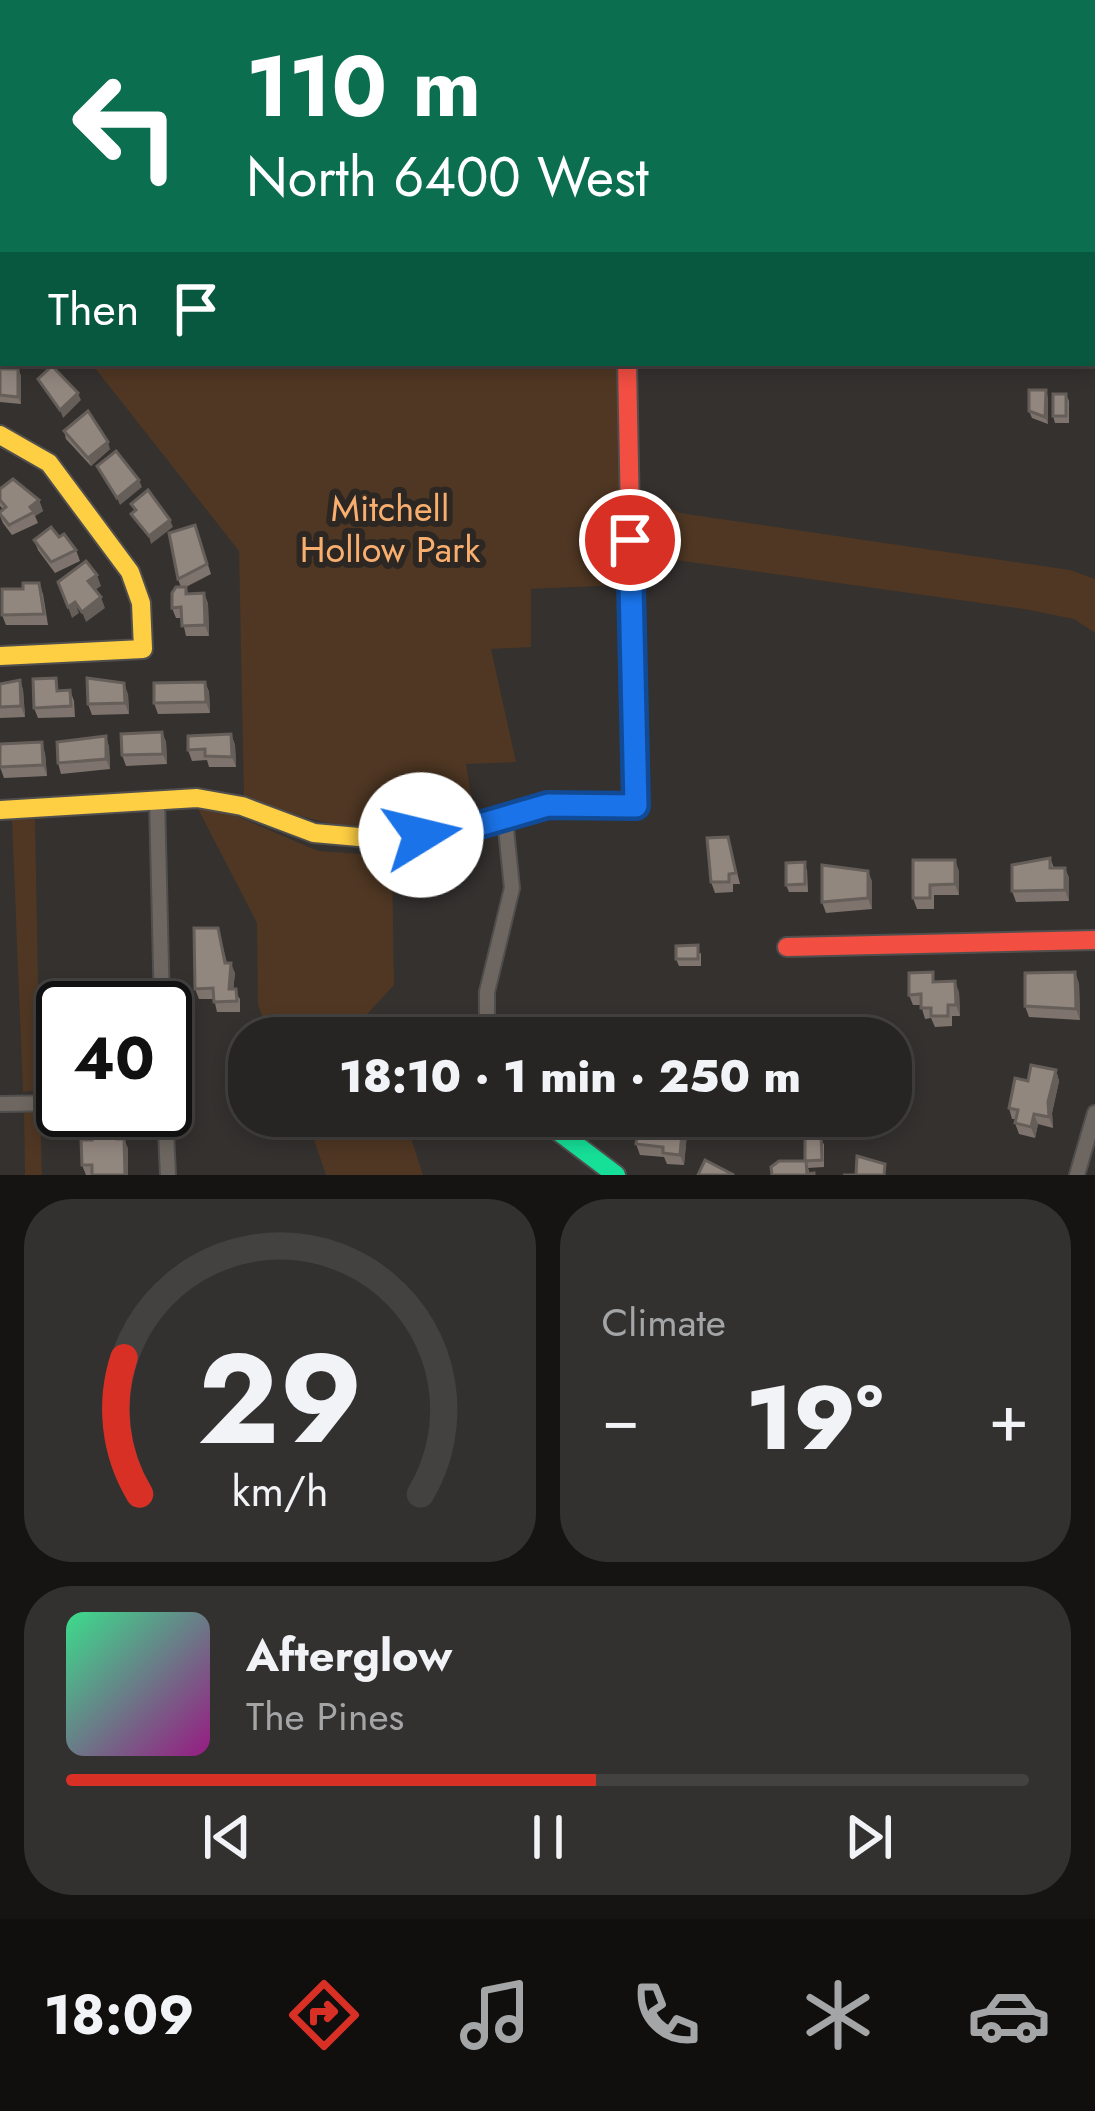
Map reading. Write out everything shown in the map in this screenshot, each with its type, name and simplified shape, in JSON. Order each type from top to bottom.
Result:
[{"type":"street","points":[[0,810],[212,799],[314,832],[370,838],[466,829],[548,805],[636,806],[627,366]]},
{"type":"street","points":[[0,656],[143,649],[140,602],[130,572],[50,463],[9,438]]},
{"type":"street","points":[[157,799],[161,981]]},
{"type":"street","points":[[487,1017],[487,992],[512,888],[505,819]]},
{"type":"street","points":[[787,947],[1095,940]]},
{"type":"street","points":[[0,1104],[36,1103]]},
{"type":"street","points":[[1077,1175],[1095,1113]]},
{"type":"street","points":[[166,1137],[168,1175]]},
{"type":"street","points":[[566,1137],[616,1175]]},
{"type":"green space","name":"Mitchell Hollow Park","points":[[93,366],[617,366],[619,585],[531,589],[531,647],[491,649],[516,762],[466,764],[475,819],[411,828],[358,827],[305,817],[244,796],[239,551]]},
{"type":"green space","points":[[643,492],[680,513],[1070,570],[1095,579],[1095,633],[1074,619],[1024,609],[647,556]]},
{"type":"green space","points":[[196,805],[218,808],[318,851],[392,856],[394,985],[364,1017],[262,1017],[257,923]]},
{"type":"green space","points":[[35,819],[36,1090],[23,1092],[12,820]]},
{"type":"green space","points":[[24,1107],[36,1107],[42,1175],[25,1175]]},
{"type":"green space","points":[[313,1137],[411,1137],[423,1175],[326,1175]]},
{"type":"building","points":[[52,366],[78,393],[60,410],[38,379]]},
{"type":"building","points":[[0,369],[18,369],[18,397],[0,395]]},
{"type":"building","points":[[1029,390],[1046,390],[1045,417],[1029,411]]},
{"type":"building","points":[[1053,394],[1066,394],[1066,416],[1053,416]]},
{"type":"building","points":[[88,411],[108,442],[88,458],[64,431]]},
{"type":"building","points":[[116,451],[139,480],[117,498],[97,466]]},
{"type":"building","points":[[13,479],[39,500],[30,507],[34,512],[9,525],[0,514],[6,507],[0,489]]},
{"type":"building","points":[[148,490],[170,520],[149,536],[131,514],[136,510],[131,504]]},
{"type":"building","points":[[195,525],[207,564],[178,579],[169,533]]},
{"type":"building","points":[[51,527],[59,537],[64,534],[76,550],[51,562],[34,540]]},
{"type":"building","points":[[86,561],[97,575],[88,581],[101,597],[82,612],[75,602],[68,607],[58,582]]},
{"type":"building","points":[[23,583],[39,583],[44,614],[2,615],[2,589],[23,589]]},
{"type":"building","points":[[176,587],[186,587],[186,594],[204,593],[205,625],[182,626],[181,607],[172,608]]},
{"type":"building","points":[[56,678],[57,691],[70,690],[71,706],[34,708],[33,679]]},
{"type":"building","points":[[87,678],[124,683],[125,703],[88,704]]},
{"type":"building","points":[[20,680],[21,706],[0,707],[0,684]]},
{"type":"building","points":[[205,682],[206,702],[154,703],[154,683]]},
{"type":"building","points":[[162,732],[163,754],[122,755],[121,734]]},
{"type":"building","points":[[231,734],[232,757],[205,756],[205,749],[188,750],[188,736]]},
{"type":"building","points":[[106,736],[106,759],[58,763],[57,742]]},
{"type":"building","points":[[42,742],[43,765],[0,767],[0,744]]},
{"type":"building","points":[[728,837],[736,873],[729,874],[729,882],[711,882],[707,838]]},
{"type":"building","points":[[1050,858],[1050,868],[1065,868],[1065,890],[1012,891],[1012,865]]},
{"type":"building","points":[[913,860],[955,860],[955,884],[930,885],[930,898],[913,898]]},
{"type":"building","points":[[805,862],[805,884],[786,885],[786,863]]},
{"type":"building","points":[[822,865],[868,871],[868,898],[822,902]]},
{"type":"building","points":[[194,928],[218,928],[225,963],[231,963],[229,989],[236,989],[237,1001],[214,1002],[213,988],[195,989]]},
{"type":"building","points":[[698,945],[698,959],[676,959],[676,946]]},
{"type":"building","points":[[933,972],[933,982],[955,981],[956,1005],[948,1005],[948,1016],[931,1016],[931,1008],[921,1008],[921,994],[909,995],[909,973]]},
{"type":"building","points":[[1075,972],[1076,1009],[1025,1006],[1025,973]]},
{"type":"building","points":[[1031,1065],[1056,1070],[1049,1117],[1034,1114],[1031,1127],[1015,1123],[1018,1110],[1009,1108],[1015,1078],[1028,1081]]},
{"type":"building","points":[[637,1137],[682,1137],[680,1155],[663,1153],[663,1147],[636,1144]]},
{"type":"building","points":[[805,1137],[821,1137],[822,1160],[805,1161]]},
{"type":"building","points":[[124,1139],[125,1175],[92,1175],[92,1165],[82,1165],[81,1140]]},
{"type":"building","points":[[857,1156],[885,1164],[884,1175],[856,1175]]},
{"type":"building","points":[[705,1160],[734,1175],[698,1175]]},
{"type":"building","points":[[779,1161],[806,1161],[807,1174],[814,1175],[772,1175],[771,1167]]},
{"type":"traffic: fast","points":[[566,1137],[616,1175]]},
{"type":"traffic: slow","points":[[0,435],[49,463],[130,572],[141,603],[143,649],[0,656]]},
{"type":"traffic: slow","points":[[0,810],[197,798],[242,806],[314,833],[370,838],[466,829],[548,805],[636,806],[635,771]]},
{"type":"traffic: jam","points":[[627,366],[635,771]]},
{"type":"traffic: jam","points":[[787,947],[1095,940]]},
{"type":"route","points":[[421,835],[466,829],[548,805],[636,806],[630,540]]}]
